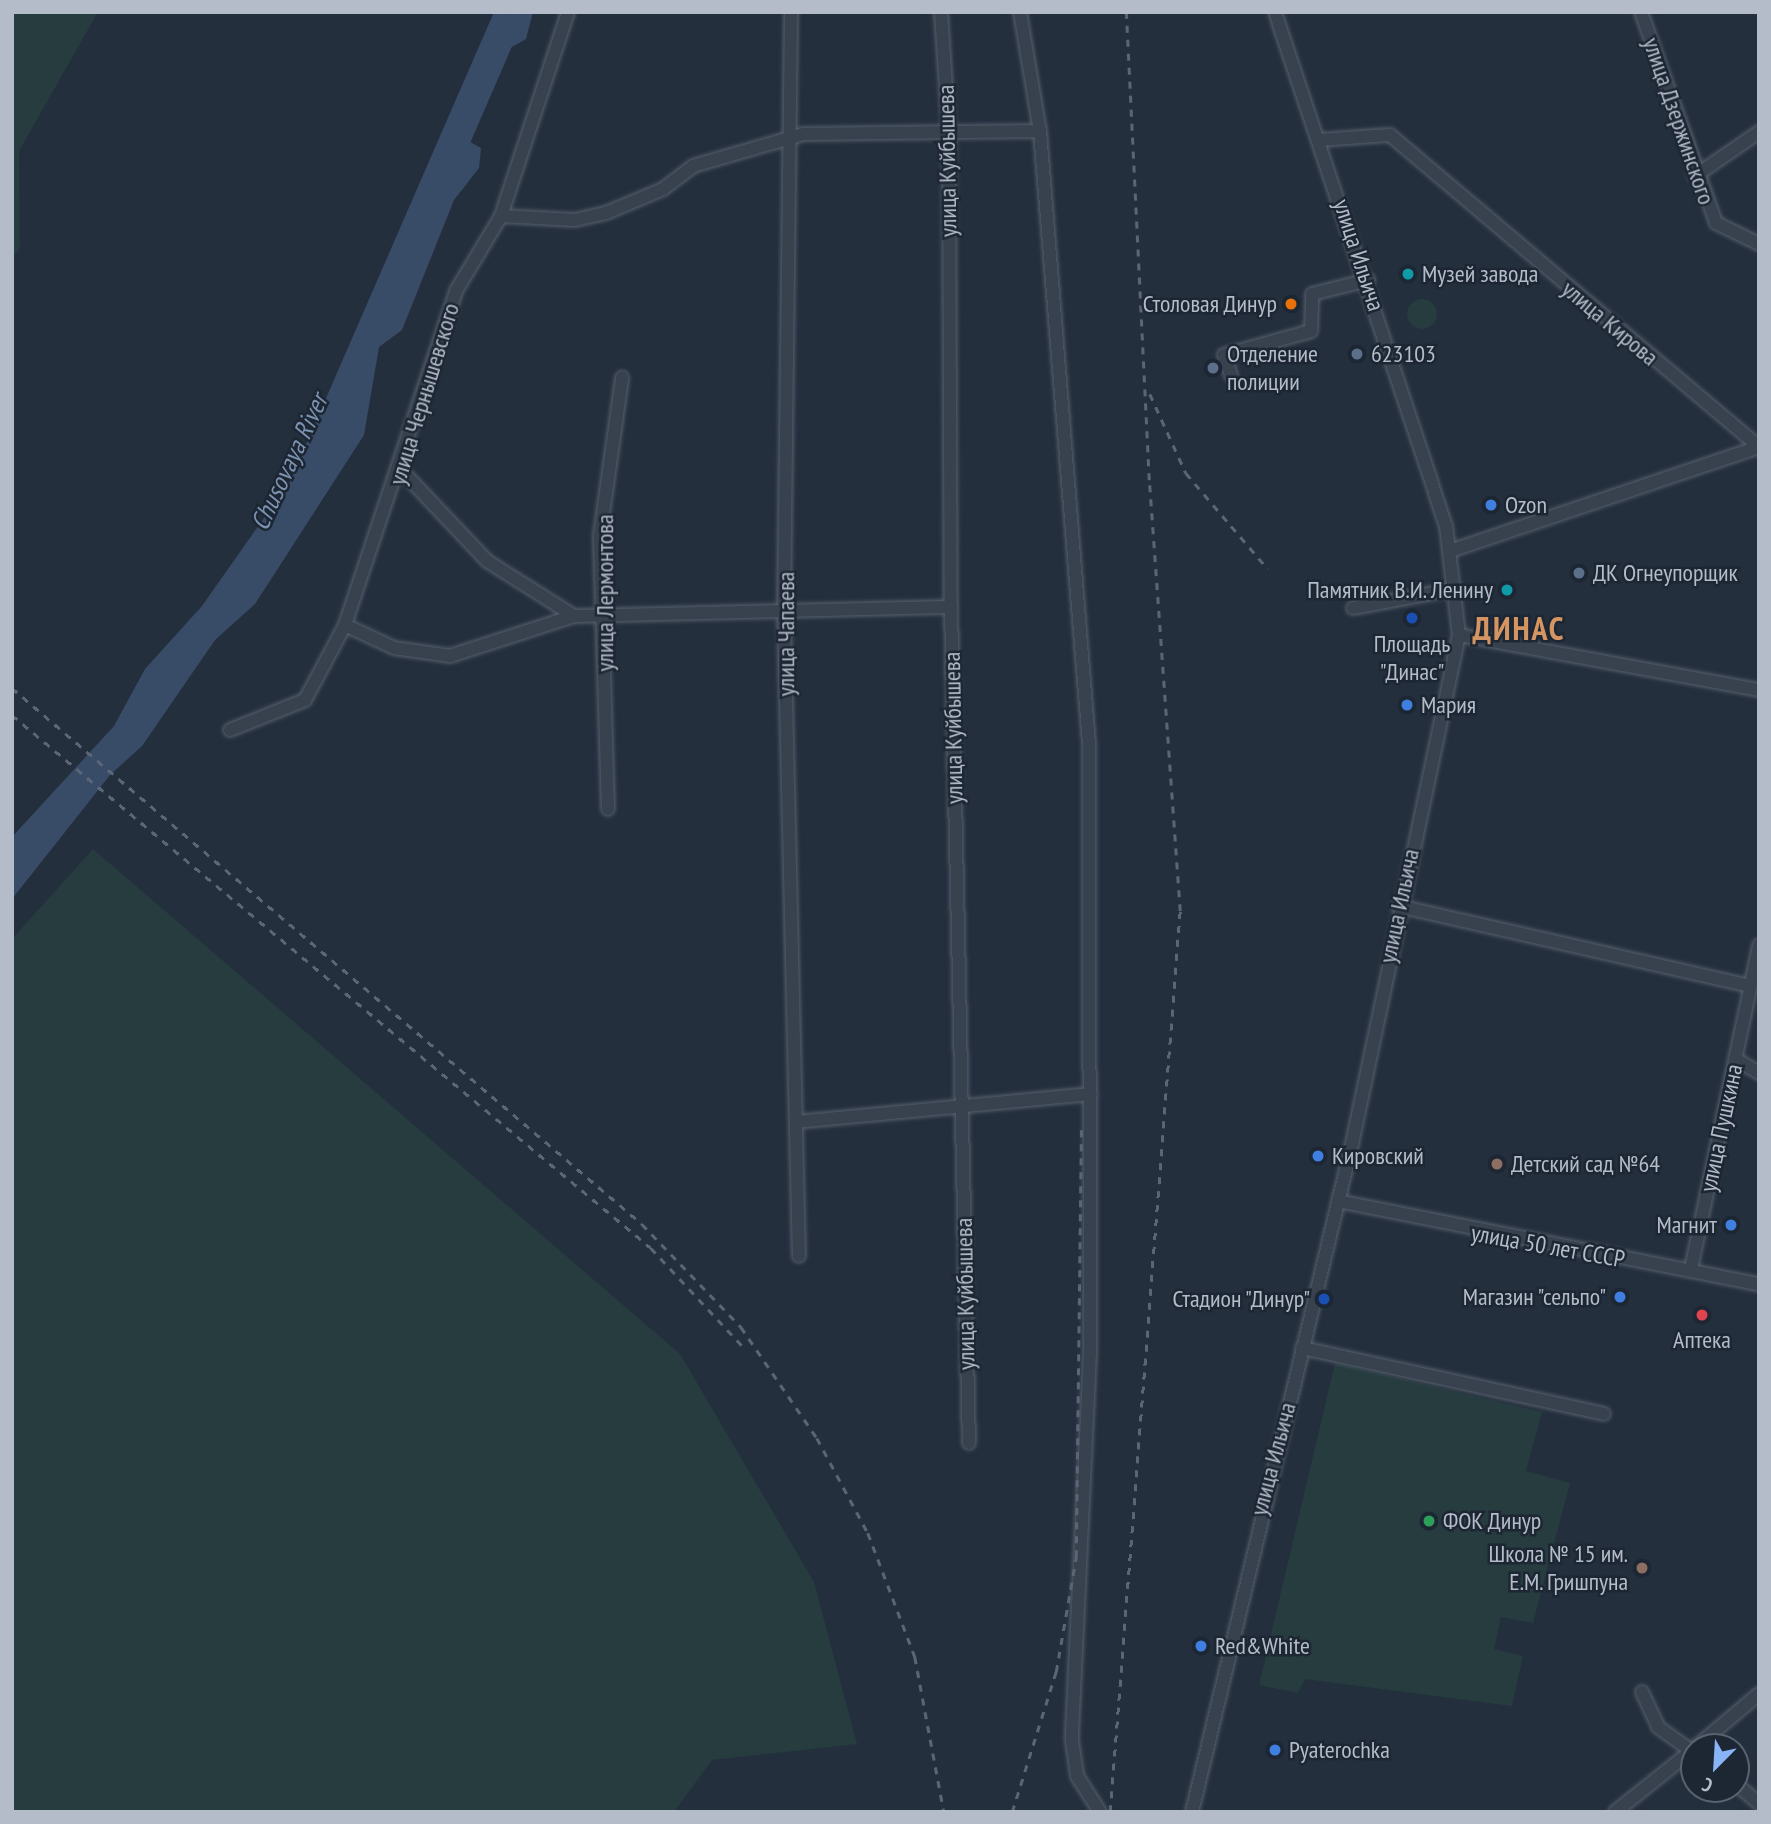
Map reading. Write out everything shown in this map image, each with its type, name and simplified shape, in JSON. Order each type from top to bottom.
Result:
[{"type":"street","name":"улица Чернышевского","points":[[230,730],[305,700],[345,625],[401,470],[456,291],[502,216],[568,12]]},
{"type":"street","name":"улица Чапаева","points":[[791,12],[793,140],[784,612],[799,1256]]},
{"type":"street","name":"улица Куйбышева","points":[[941,12],[949,133],[951,607],[969,1443]]},
{"type":"street","points":[[1020,12],[1040,131],[1083,614],[1091,1094],[1084,1577],[1072,1663],[1072,1727],[1077,1776],[1100,1812]]},
{"type":"street","name":"улица Ильича","points":[[1192,1812],[1338,1201],[1398,906],[1458,635],[1450,551],[1368,280],[1275,12]]},
{"type":"street","name":"улица Дзержинского","points":[[1641,12],[1695,176],[1716,223],[1759,244]]},
{"type":"street","points":[[502,216],[575,220],[606,213],[663,189],[693,166],[824,131],[1040,131]]},
{"type":"street","points":[[1695,176],[1759,132]]},
{"type":"street","name":"улица Кирова","points":[[1318,140],[1390,135],[1759,447]]},
{"type":"street","points":[[1231,375],[1224,355],[1311,331],[1312,294],[1368,280]]},
{"type":"street","name":"улица Лермонтова","points":[[608,809],[600,535],[622,378]]},
{"type":"street","points":[[1450,551],[1759,447]]},
{"type":"street","points":[[401,470],[487,561],[574,616]]},
{"type":"street","points":[[1353,608],[1455,589]]},
{"type":"street","points":[[345,625],[394,648],[450,656],[574,616],[951,607]]},
{"type":"street","points":[[1458,635],[1759,690]]},
{"type":"street","points":[[1398,906],[1749,986]]},
{"type":"street","name":"улица Пушкина","points":[[1691,1269],[1759,945]]},
{"type":"street","points":[[1735,1059],[1759,1073]]},
{"type":"street","points":[[796,1122],[1091,1094]]},
{"type":"street","name":"улица 50 лет СССР","points":[[1338,1201],[1494,1237],[1691,1269],[1759,1284]]},
{"type":"street","points":[[1302,1348],[1604,1414]]},
{"type":"street","points":[[1642,1692],[1658,1727],[1680,1741]]},
{"type":"street","points":[[1714,1733],[1759,1694]]},
{"type":"street","points":[[1615,1812],[1680,1761]]},
{"type":"green space","points":[[12,12],[98,12],[19,151],[20,248],[12,259]]},
{"type":"green space","points":[[1422,299],[1433,303],[1437,314],[1433,325],[1422,329],[1411,325],[1407,314],[1411,303]]},
{"type":"green space","points":[[93,849],[680,1354],[814,1582],[857,1744],[712,1760],[674,1812],[12,1812],[12,939]]},
{"type":"green space","name":"ФОК Динур","points":[[1335,1363],[1542,1412],[1526,1471],[1570,1483],[1533,1623],[1501,1617],[1494,1649],[1523,1656],[1512,1706],[1305,1679],[1298,1693],[1259,1685]]},
{"type":"water","points":[[494,12],[533,12],[526,39],[499,54],[463,138],[481,148],[479,168],[454,200],[402,330],[379,347],[364,435],[255,604],[215,640],[142,746],[110,775],[12,899],[12,837],[114,726],[145,669],[202,606],[290,481]]},
{"type":"waterway","name":"Chusovaya River","points":[[453,160],[517,12]]},
{"type":"railway","points":[[1110,1812],[1180,911],[1149,480],[1126,12]]},
{"type":"railway","points":[[1150,394],[1186,473],[1268,569]]},
{"type":"railway","points":[[12,688],[642,1224],[741,1327],[817,1438],[868,1533],[915,1657],[944,1812]]},
{"type":"railway","points":[[12,715],[651,1248],[746,1350]]},
{"type":"railway","points":[[1012,1812],[1056,1672],[1076,1557],[1081,1125]]},
{"type":"place","name":"Музей завода","points":[[1408,274]]},
{"type":"place","name":"Столовая Динур","points":[[1291,304]]},
{"type":"place","name":"623103","points":[[1357,354]]},
{"type":"place","name":"Отделение полиции","points":[[1213,368]]},
{"type":"place","name":"Ozon","points":[[1491,505]]},
{"type":"place","name":"ДК Огнеупорщик","points":[[1579,573]]},
{"type":"place","name":"Памятник В.И. Ленину","points":[[1507,590]]},
{"type":"place","name":"Площадь \"Динас\"","points":[[1412,618]]},
{"type":"place","name":"Мария","points":[[1407,705]]},
{"type":"place","name":"Кировский","points":[[1318,1156]]},
{"type":"place","name":"Детский сад №64","points":[[1497,1164]]},
{"type":"place","name":"Магнит","points":[[1731,1225]]},
{"type":"place","name":"Магазин \"сельпо\"","points":[[1620,1297]]},
{"type":"place","name":"Стадион \"Динур\"","points":[[1324,1299]]},
{"type":"place","name":"Аптека","points":[[1702,1315]]},
{"type":"place","name":"ФОК Динур","points":[[1429,1521]]},
{"type":"place","name":"Школа № 15 им. Е.М. Гришпуна","points":[[1642,1568]]},
{"type":"place","name":"Red&White","points":[[1201,1646]]},
{"type":"place","name":"Pyaterochka","points":[[1275,1750]]},
{"type":"district","name":"ДИНАС","points":[[1519,628]]}]
